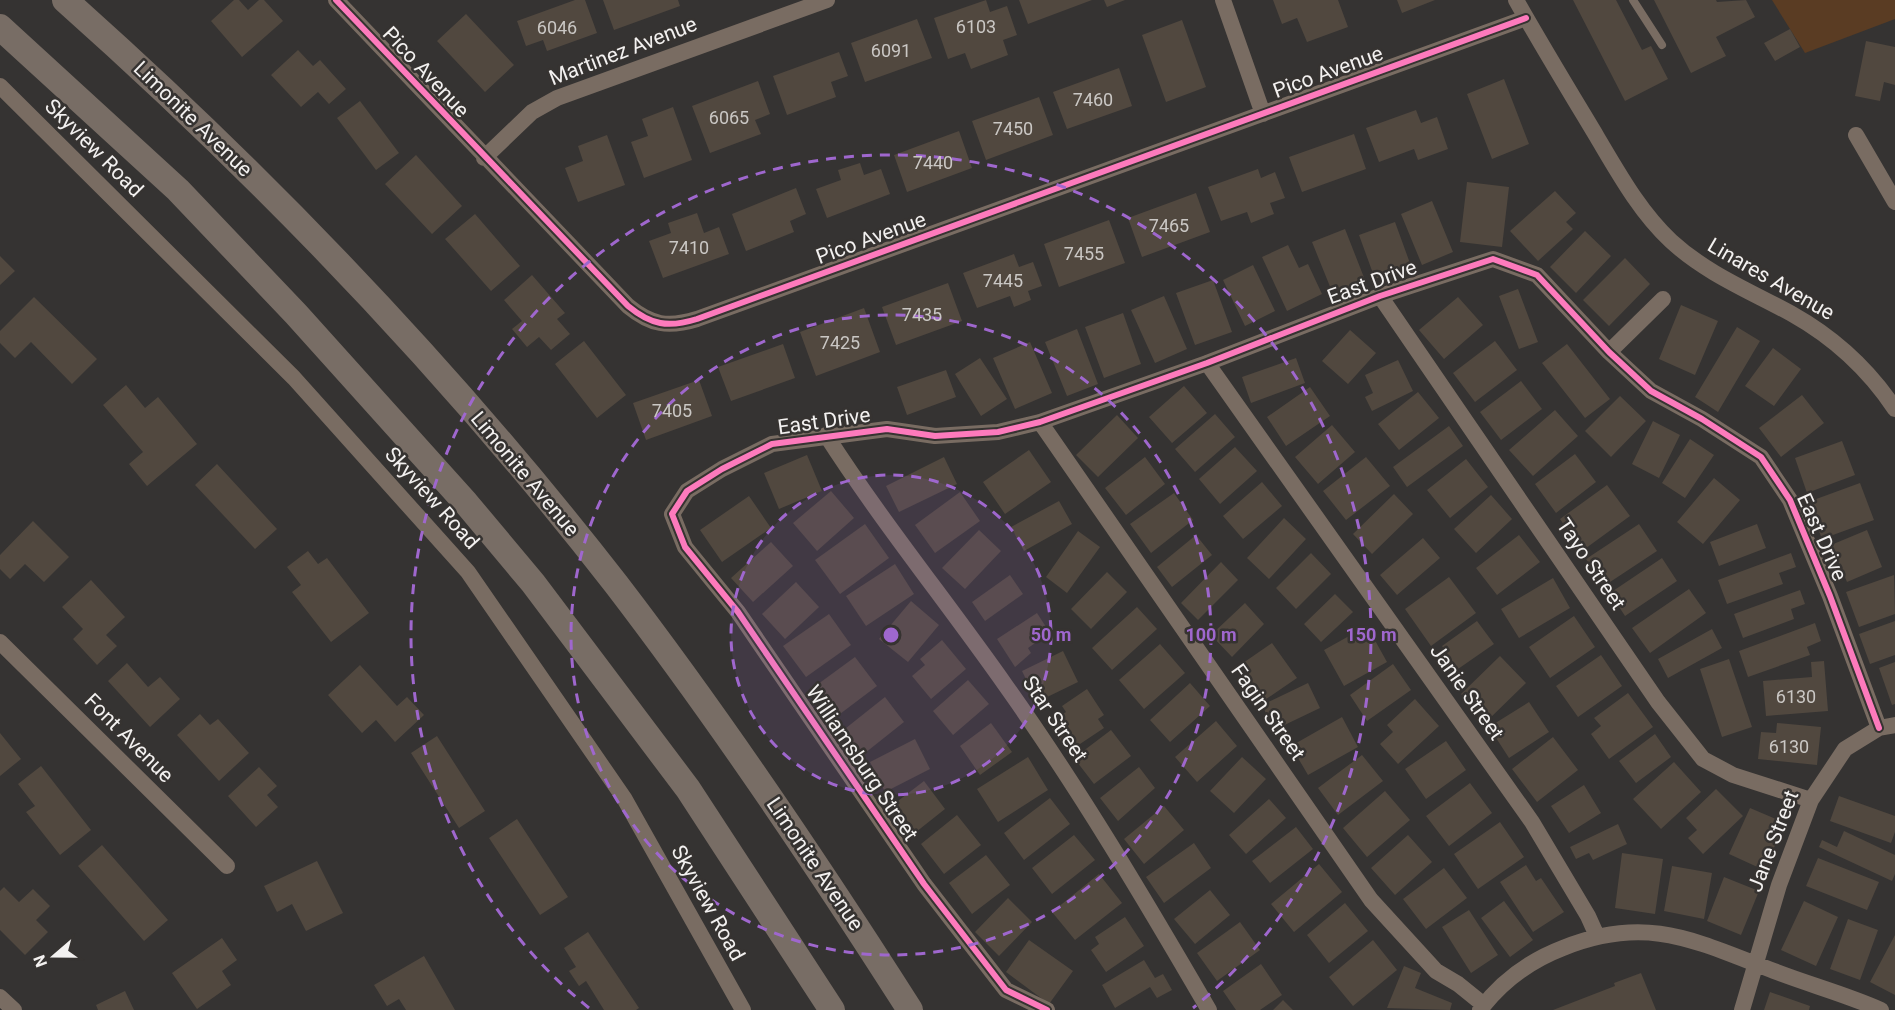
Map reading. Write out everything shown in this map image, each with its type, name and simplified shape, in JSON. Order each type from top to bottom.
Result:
[{"type":"main road","name":"Limonite Avenue","points":[[66,0],[118,46],[310,234],[441,376],[547,498],[664,647],[731,739],[819,867],[910,1010]]},
{"type":"main road","points":[[0,27],[178,190],[296,314],[466,503],[533,583],[688,789],[832,1010]]},
{"type":"street","name":"Pico Avenue","points":[[336,0],[484,158],[628,306],[655,324],[668,326],[697,319],[1526,18]]},
{"type":"street","name":"Martinez Avenue","points":[[484,158],[532,112],[557,98],[827,0]]},
{"type":"street","points":[[1224,0],[1263,114]]},
{"type":"street","name":"Linares Avenue","points":[[1516,0],[1626,185],[1670,240],[1694,260],[1725,280],[1793,315],[1838,344],[1883,391],[1895,409]]},
{"type":"street","name":"Skyview Road","points":[[0,86],[294,378],[468,572],[624,798],[743,1010]]},
{"type":"street","points":[[1856,135],[1895,202]]},
{"type":"street","name":"East Drive","points":[[672,514],[687,491],[722,469],[772,444],[826,435],[887,429],[935,436],[998,432],[1040,422],[1207,363],[1380,296],[1493,259],[1537,275],[1609,352],[1651,391],[1702,418],[1761,457],[1790,500],[1887,726]]},
{"type":"street","name":"Tayo Street","points":[[1380,296],[1658,702],[1703,759],[1733,775],[1811,800]]},
{"type":"street","points":[[1609,352],[1663,299]]},
{"type":"street","name":"Janie Street","points":[[1207,363],[1532,822],[1588,916],[1597,936]]},
{"type":"street","name":"Fagin Street","points":[[1040,422],[1371,900],[1436,971],[1458,984],[1482,1008]]},
{"type":"street","name":"Star Street","points":[[826,435],[857,484],[1007,687],[1130,873],[1209,1010]]},
{"type":"street","name":"Williamsburg Street","points":[[672,514],[685,547],[744,621],[924,884],[1006,990],[1047,1010]]},
{"type":"street","name":"Font Avenue","points":[[0,642],[227,866]]},
{"type":"street","name":"Jane Street","points":[[1742,1010],[1754,963],[1811,800],[1845,749],[1887,726]]},
{"type":"street","points":[[1482,1008],[1518,971],[1554,952],[1618,931],[1648,932],[1707,945],[1840,992],[1881,1010]]},
{"type":"street","points":[[0,997],[14,1010]]},
{"type":"lane","points":[[1633,0],[1662,45]]},
{"type":"shaded area","points":[[1772,0],[1895,0],[1895,19],[1805,53]]},
{"type":"building","points":[[234,0],[239,0],[248,10],[259,0],[264,0],[283,21],[242,57],[211,21]]},
{"type":"building","points":[[575,0],[585,0],[597,33],[547,51],[543,40],[526,46],[517,21]]},
{"type":"building","points":[[603,0],[678,0],[680,6],[614,30]]},
{"type":"building","points":[[986,0],[990,12],[1007,6],[1017,35],[1003,40],[1008,55],[971,69],[965,53],[948,59],[934,18]]},
{"type":"building","points":[[1019,0],[1092,0],[1028,24]]},
{"type":"building","points":[[1104,0],[1125,0],[1107,7]]},
{"type":"building","points":[[1273,0],[1338,0],[1348,27],[1307,42],[1297,18],[1282,24]]},
{"type":"building","points":[[1397,0],[1435,0],[1402,13]]},
{"type":"building","points":[[1573,0],[1616,0],[1642,50],[1651,46],[1668,79],[1625,101]]},
{"type":"building","points":[[1654,0],[1716,0],[1717,2],[1746,0],[1755,17],[1716,37],[1726,56],[1691,73]]},
{"type":"building","points":[[466,14],[514,65],[485,92],[437,41]]},
{"type":"building","points":[[917,19],[932,58],[865,82],[851,43]]},
{"type":"building","points":[[1182,20],[1206,87],[1166,102],[1142,35]]},
{"type":"building","points":[[1790,29],[1800,47],[1775,61],[1764,43]]},
{"type":"building","points":[[1866,41],[1895,47],[1895,85],[1884,82],[1880,101],[1855,96]]},
{"type":"building","points":[[298,50],[313,66],[320,60],[346,89],[329,104],[318,92],[301,107],[271,75]]},
{"type":"building","points":[[839,52],[848,76],[831,82],[836,97],[787,115],[773,76]]},
{"type":"building","points":[[1119,68],[1132,106],[1067,129],[1053,92]]},
{"type":"building","points":[[1504,79],[1529,144],[1492,159],[1467,94]]},
{"type":"building","points":[[758,81],[770,114],[755,120],[761,134],[710,153],[692,106]]},
{"type":"building","points":[[1039,97],[1053,135],[986,160],[972,121]]},
{"type":"building","points":[[360,101],[399,153],[376,170],[337,118]]},
{"type":"building","points":[[673,107],[692,160],[644,178],[631,142],[648,136],[642,119]]},
{"type":"building","points":[[1416,110],[1421,123],[1437,117],[1448,149],[1418,160],[1414,149],[1379,162],[1366,128]]},
{"type":"building","points":[[959,131],[972,168],[907,192],[894,155]]},
{"type":"building","points":[[1354,134],[1366,169],[1302,192],[1289,157]]},
{"type":"building","points":[[607,135],[625,185],[578,202],[565,168],[583,161],[578,146]]},
{"type":"building","points":[[416,155],[462,206],[432,234],[385,184]]},
{"type":"building","points":[[860,163],[864,175],[881,169],[890,194],[827,218],[816,189],[841,180],[838,170]]},
{"type":"building","points":[[1258,169],[1261,178],[1275,172],[1285,198],[1270,203],[1274,214],[1251,223],[1247,212],[1221,221],[1208,187]]},
{"type":"building","points":[[1467,182],[1509,187],[1502,247],[1460,242]]},
{"type":"building","points":[[796,188],[806,214],[790,221],[794,232],[746,251],[732,214]]},
{"type":"building","points":[[1555,191],[1576,213],[1566,222],[1573,229],[1538,261],[1510,231]]},
{"type":"building","points":[[1196,193],[1210,232],[1142,257],[1128,218]]},
{"type":"building","points":[[1432,201],[1453,252],[1422,265],[1401,214]]},
{"type":"building","points":[[697,213],[704,233],[719,227],[729,254],[663,278],[649,241],[671,233],[668,223]]},
{"type":"building","points":[[475,214],[520,266],[491,291],[445,239]]},
{"type":"building","points":[[1109,220],[1125,263],[1059,287],[1044,244]]},
{"type":"building","points":[[1395,222],[1411,266],[1375,279],[1359,235]]},
{"type":"building","points":[[1345,229],[1365,280],[1333,294],[1312,242]]},
{"type":"building","points":[[1585,231],[1611,256],[1576,293],[1550,267]]},
{"type":"building","points":[[1288,245],[1299,268],[1308,264],[1322,294],[1287,311],[1262,257]]},
{"type":"building","points":[[1014,254],[1019,267],[1033,262],[1042,286],[1028,291],[1031,300],[1014,307],[1010,296],[977,308],[963,273]]},
{"type":"building","points":[[0,256],[15,271],[0,285]]},
{"type":"building","points":[[1625,258],[1650,284],[1609,326],[1583,300]]},
{"type":"building","points":[[1253,265],[1275,311],[1245,326],[1223,280]]},
{"type":"building","points":[[532,275],[565,313],[557,319],[570,334],[551,350],[539,337],[527,347],[512,329],[522,321],[504,300]]},
{"type":"building","points":[[1213,280],[1232,332],[1195,345],[1176,293]]},
{"type":"building","points":[[948,283],[962,321],[896,345],[882,307]]},
{"type":"building","points":[[1518,289],[1538,342],[1519,349],[1499,296]]},
{"type":"building","points":[[1164,296],[1187,349],[1155,363],[1131,310]]},
{"type":"building","points":[[34,297],[97,359],[72,384],[31,342],[15,358],[0,343],[0,331]]},
{"type":"building","points":[[1458,297],[1483,325],[1444,359],[1419,330]]},
{"type":"building","points":[[1681,305],[1718,321],[1695,375],[1659,359]]},
{"type":"building","points":[[864,308],[880,352],[816,376],[800,332]]},
{"type":"building","points":[[1123,313],[1141,364],[1104,378],[1085,327]]},
{"type":"building","points":[[1737,327],[1760,341],[1718,412],[1695,397]]},
{"type":"building","points":[[1077,329],[1098,384],[1067,396],[1045,342]]},
{"type":"building","points":[[1350,330],[1376,353],[1348,384],[1322,361]]},
{"type":"building","points":[[584,341],[626,395],[597,418],[555,364]]},
{"type":"building","points":[[1495,341],[1517,370],[1475,402],[1453,373]]},
{"type":"building","points":[[1030,342],[1052,393],[1015,409],[993,358]]},
{"type":"building","points":[[783,344],[795,378],[731,401],[718,367]]},
{"type":"building","points":[[1567,344],[1610,399],[1585,418],[1542,363]]},
{"type":"building","points":[[1773,348],[1801,369],[1774,406],[1745,386]]},
{"type":"building","points":[[980,358],[1007,399],[981,416],[955,374]]},
{"type":"building","points":[[1296,358],[1305,383],[1251,403],[1242,377]]},
{"type":"building","points":[[1398,360],[1413,391],[1372,411],[1365,397],[1373,393],[1365,375]]},
{"type":"building","points":[[946,370],[956,397],[907,415],[897,387]]},
{"type":"building","points":[[699,380],[712,416],[646,440],[633,403]]},
{"type":"building","points":[[1521,381],[1542,409],[1501,440],[1480,412]]},
{"type":"building","points":[[126,385],[145,408],[158,397],[197,444],[147,486],[129,464],[143,452],[103,405]]},
{"type":"building","points":[[1184,386],[1207,413],[1172,443],[1149,417]]},
{"type":"building","points":[[1310,387],[1330,416],[1286,446],[1267,417]]},
{"type":"building","points":[[1418,392],[1439,418],[1399,450],[1378,424]]},
{"type":"building","points":[[1802,395],[1824,423],[1781,457],[1759,428]]},
{"type":"building","points":[[1620,396],[1646,421],[1611,457],[1585,431]]},
{"type":"building","points":[[1555,410],[1578,436],[1533,476],[1509,450]]},
{"type":"building","points":[[1215,414],[1235,437],[1195,472],[1175,449]]},
{"type":"building","points":[[1117,415],[1138,438],[1098,477],[1076,455]]},
{"type":"building","points":[[1653,421],[1680,435],[1659,478],[1632,464]]},
{"type":"building","points":[[1332,425],[1355,452],[1318,484],[1295,457]]},
{"type":"building","points":[[1449,426],[1463,446],[1407,487],[1393,467]]},
{"type":"building","points":[[1690,439],[1714,455],[1685,498],[1662,483]]},
{"type":"building","points":[[1842,441],[1855,475],[1807,493],[1795,458]]},
{"type":"building","points":[[1235,447],[1257,471],[1220,504],[1199,479]]},
{"type":"building","points":[[1029,450],[1051,482],[1005,514],[983,482]]},
{"type":"building","points":[[1575,454],[1596,482],[1556,513],[1535,484]]},
{"type":"building","points":[[807,455],[822,491],[779,509],[764,473]]},
{"type":"building","points":[[944,457],[957,484],[899,512],[886,486]]},
{"type":"building","points":[[1145,457],[1165,484],[1126,515],[1105,488]]},
{"type":"building","points":[[1366,457],[1390,486],[1346,520],[1323,491]]},
{"type":"building","points":[[1466,459],[1488,487],[1450,518],[1427,490]]},
{"type":"building","points":[[217,464],[277,529],[255,549],[195,485]]},
{"type":"building","points":[[1714,478],[1740,500],[1703,544],[1677,522]]},
{"type":"building","points":[[1262,482],[1282,506],[1243,539],[1223,516]]},
{"type":"building","points":[[1860,483],[1874,520],[1822,539],[1808,502]]},
{"type":"building","points":[[1607,485],[1630,516],[1582,551],[1560,519]]},
{"type":"building","points":[[831,491],[854,518],[817,551],[793,523]]},
{"type":"building","points":[[960,492],[980,521],[935,553],[915,525]]},
{"type":"building","points":[[1174,493],[1193,520],[1151,553],[1130,524]]},
{"type":"building","points":[[1394,494],[1413,514],[1372,554],[1353,534]]},
{"type":"building","points":[[1491,495],[1512,519],[1476,553],[1454,529]]},
{"type":"building","points":[[749,496],[771,528],[722,562],[700,530]]},
{"type":"building","points":[[1059,501],[1072,524],[1024,551],[1011,527]]},
{"type":"building","points":[[1284,518],[1306,539],[1269,579],[1247,558]]},
{"type":"building","points":[[33,521],[69,557],[44,582],[25,564],[10,579],[0,569],[0,555]]},
{"type":"building","points":[[865,524],[889,558],[840,594],[815,560]]},
{"type":"building","points":[[1639,524],[1657,551],[1604,586],[1586,559]]},
{"type":"building","points":[[1757,524],[1766,548],[1719,566],[1710,542]]},
{"type":"building","points":[[979,530],[1001,551],[965,589],[942,568]]},
{"type":"building","points":[[1867,530],[1882,567],[1847,582],[1831,545]]},
{"type":"building","points":[[1078,531],[1100,547],[1067,593],[1046,577]]},
{"type":"building","points":[[1196,535],[1212,555],[1172,587],[1157,567]]},
{"type":"building","points":[[1519,535],[1540,562],[1497,595],[1476,568]]},
{"type":"building","points":[[1423,538],[1440,558],[1397,595],[1380,575]]},
{"type":"building","points":[[771,542],[793,566],[753,602],[731,578]]},
{"type":"building","points":[[308,551],[318,564],[327,558],[369,613],[331,642],[292,592],[301,585],[287,567]]},
{"type":"building","points":[[1311,553],[1331,574],[1296,609],[1276,588]]},
{"type":"building","points":[[1791,553],[1796,567],[1779,573],[1783,584],[1727,604],[1718,580]]},
{"type":"building","points":[[1662,558],[1677,581],[1625,616],[1610,593]]},
{"type":"building","points":[[1221,562],[1238,580],[1198,620],[1181,603]]},
{"type":"building","points":[[895,564],[914,594],[866,626],[846,596]]},
{"type":"building","points":[[1107,572],[1127,592],[1091,629],[1071,609]]},
{"type":"building","points":[[1010,575],[1023,594],[985,621],[972,602]]},
{"type":"building","points":[[1894,575],[1895,614],[1859,627],[1846,592]]},
{"type":"building","points":[[1449,577],[1476,613],[1431,646],[1405,609]]},
{"type":"building","points":[[1553,578],[1570,608],[1519,638],[1501,609]]},
{"type":"building","points":[[91,580],[125,617],[106,635],[117,646],[97,665],[73,639],[83,629],[62,607]]},
{"type":"building","points":[[796,582],[819,607],[785,639],[762,614]]},
{"type":"building","points":[[1689,589],[1706,613],[1650,653],[1632,628]]},
{"type":"building","points":[[1800,590],[1805,604],[1791,609],[1794,619],[1743,638],[1734,614]]},
{"type":"building","points":[[1335,594],[1353,612],[1321,642],[1304,624]]},
{"type":"building","points":[[911,601],[939,625],[908,662],[879,639]]},
{"type":"building","points":[[1245,603],[1264,624],[1232,657],[1211,635]]},
{"type":"building","points":[[1137,607],[1157,629],[1112,670],[1092,648]]},
{"type":"building","points":[[1037,613],[1050,633],[1028,648],[1031,653],[1015,667],[997,639]]},
{"type":"building","points":[[829,614],[851,645],[806,677],[783,646]]},
{"type":"building","points":[[1574,616],[1595,647],[1550,678],[1529,647]]},
{"type":"building","points":[[1477,621],[1494,644],[1458,669],[1442,646]]},
{"type":"building","points":[[1895,621],[1895,655],[1870,664],[1859,634]]},
{"type":"building","points":[[1815,623],[1821,641],[1807,647],[1810,655],[1748,677],[1739,651]]},
{"type":"building","points":[[1367,626],[1387,662],[1344,686],[1324,650]]},
{"type":"building","points":[[1712,629],[1722,648],[1668,678],[1658,659]]},
{"type":"building","points":[[942,640],[966,669],[931,699],[912,676],[925,665],[920,659]]},
{"type":"building","points":[[1272,643],[1297,678],[1256,706],[1238,680],[1250,672],[1243,663]]},
{"type":"building","points":[[1160,644],[1185,673],[1144,709],[1119,680]]},
{"type":"building","points":[[1063,651],[1078,682],[1037,702],[1022,671]]},
{"type":"building","points":[[1601,655],[1622,686],[1578,717],[1556,686]]},
{"type":"building","points":[[1500,656],[1526,683],[1487,721],[1461,694]]},
{"type":"building","points":[[855,657],[877,686],[836,717],[814,687]]},
{"type":"building","points":[[1729,659],[1752,727],[1722,737],[1700,669]]},
{"type":"building","points":[[1824,661],[1828,711],[1766,716],[1763,681],[1812,677],[1811,662]]},
{"type":"building","points":[[1895,662],[1895,704],[1892,705],[1879,668]]},
{"type":"building","points":[[127,663],[148,687],[160,677],[180,699],[150,727],[108,681]]},
{"type":"building","points":[[1393,664],[1411,690],[1367,721],[1350,695]]},
{"type":"building","points":[[360,665],[397,706],[407,697],[424,715],[395,742],[376,720],[362,733],[328,695]]},
{"type":"building","points":[[968,680],[989,704],[953,735],[933,711]]},
{"type":"building","points":[[1190,683],[1210,706],[1170,742],[1150,720]]},
{"type":"building","points":[[1308,683],[1320,708],[1274,730],[1262,705]]},
{"type":"building","points":[[1087,689],[1104,715],[1098,719],[1104,728],[1068,752],[1049,724],[1066,712],[1062,706]]},
{"type":"building","points":[[1628,693],[1653,727],[1609,759],[1591,734],[1601,726],[1594,718]]},
{"type":"building","points":[[885,697],[904,722],[860,757],[841,732]]},
{"type":"building","points":[[1415,699],[1439,726],[1398,764],[1380,744],[1393,732],[1387,725]]},
{"type":"building","points":[[1529,702],[1549,732],[1509,758],[1489,727]]},
{"type":"building","points":[[200,714],[210,725],[218,719],[249,753],[219,781],[177,735]]},
{"type":"building","points":[[1342,717],[1358,747],[1308,775],[1291,746]]},
{"type":"building","points":[[1216,721],[1237,746],[1197,782],[1175,757]]},
{"type":"building","points":[[991,723],[1012,752],[980,775],[960,746]]},
{"type":"building","points":[[1777,723],[1821,727],[1817,765],[1758,759],[1761,732],[1776,733]]},
{"type":"building","points":[[1111,730],[1131,756],[1094,784],[1074,758]]},
{"type":"building","points":[[0,733],[21,759],[0,776]]},
{"type":"building","points":[[1655,734],[1671,757],[1636,783],[1619,761]]},
{"type":"building","points":[[437,736],[485,811],[459,828],[411,753]]},
{"type":"building","points":[[1553,737],[1578,770],[1537,802],[1512,769]]},
{"type":"building","points":[[915,739],[930,769],[885,792],[870,762]]},
{"type":"building","points":[[1446,741],[1466,770],[1426,799],[1405,769]]},
{"type":"building","points":[[1362,755],[1383,781],[1338,815],[1318,788]]},
{"type":"building","points":[[1028,757],[1048,790],[998,822],[977,789]]},
{"type":"building","points":[[1242,757],[1266,779],[1234,813],[1210,791]]},
{"type":"building","points":[[1674,762],[1701,792],[1661,829],[1633,799]]},
{"type":"building","points":[[41,766],[91,830],[60,855],[26,812],[35,806],[18,784]]},
{"type":"building","points":[[259,767],[277,786],[267,795],[278,807],[256,827],[228,796]]},
{"type":"building","points":[[1139,767],[1155,788],[1118,821],[1100,798]]},
{"type":"building","points":[[924,781],[945,809],[916,832],[894,804]]},
{"type":"building","points":[[1470,783],[1492,813],[1449,846],[1426,816]]},
{"type":"building","points":[[1584,785],[1601,813],[1569,833],[1551,806]]},
{"type":"building","points":[[1716,789],[1743,816],[1703,854],[1688,838],[1697,830],[1686,818]]},
{"type":"building","points":[[1385,791],[1410,820],[1367,857],[1343,828]]},
{"type":"building","points":[[1839,796],[1895,816],[1895,832],[1891,843],[1830,821]]},
{"type":"building","points":[[1050,798],[1070,824],[1024,860],[1004,833]]},
{"type":"building","points":[[1269,799],[1286,818],[1246,854],[1229,835]]},
{"type":"building","points":[[1164,806],[1184,830],[1144,864],[1124,839]]},
{"type":"building","points":[[1750,808],[1785,823],[1764,870],[1729,854]]},
{"type":"building","points":[[957,815],[981,845],[944,874],[921,844]]},
{"type":"building","points":[[517,819],[568,897],[540,915],[489,838]]},
{"type":"building","points":[[1500,822],[1524,857],[1478,889],[1454,854]]},
{"type":"building","points":[[1618,824],[1627,844],[1593,860],[1589,853],[1576,859],[1570,847]]},
{"type":"building","points":[[1296,827],[1313,849],[1270,883],[1252,861]]},
{"type":"building","points":[[1844,831],[1895,855],[1895,874],[1892,881],[1819,847],[1822,840],[1837,847]]},
{"type":"building","points":[[1074,835],[1095,860],[1052,894],[1032,868]]},
{"type":"building","points":[[1408,835],[1432,862],[1395,895],[1371,868]]},
{"type":"building","points":[[1194,843],[1211,868],[1164,903],[1146,877]]},
{"type":"building","points":[[102,845],[168,920],[144,941],[78,866]]},
{"type":"building","points":[[1622,853],[1663,859],[1655,914],[1615,908]]},
{"type":"building","points":[[986,855],[1010,885],[972,914],[949,883]]},
{"type":"building","points":[[1818,858],[1879,882],[1867,910],[1806,886]]},
{"type":"building","points":[[317,861],[343,913],[306,931],[292,904],[277,912],[264,886]]},
{"type":"building","points":[[1319,864],[1342,892],[1294,932],[1271,904]]},
{"type":"building","points":[[1526,865],[1536,881],[1541,878],[1564,912],[1533,932],[1500,882]]},
{"type":"building","points":[[1672,866],[1712,873],[1704,919],[1664,911]]},
{"type":"building","points":[[1444,868],[1467,898],[1426,929],[1403,899]]},
{"type":"building","points":[[1099,874],[1122,903],[1075,940],[1052,912]]},
{"type":"building","points":[[1724,877],[1759,891],[1741,935],[1707,921]]},
{"type":"building","points":[[4,887],[19,902],[33,889],[50,906],[36,920],[48,932],[25,955],[0,930],[0,891]]},
{"type":"building","points":[[1210,890],[1230,915],[1195,944],[1174,919]]},
{"type":"building","points":[[1008,898],[1032,922],[999,956],[975,932]]},
{"type":"building","points":[[1504,901],[1533,940],[1510,957],[1481,918]]},
{"type":"building","points":[[1804,901],[1838,917],[1816,966],[1781,950]]},
{"type":"building","points":[[1345,903],[1368,931],[1329,963],[1307,935]]},
{"type":"building","points":[[1469,910],[1498,955],[1471,973],[1442,927]]},
{"type":"building","points":[[1125,917],[1144,946],[1106,972],[1091,950],[1099,944],[1095,937]]},
{"type":"building","points":[[1848,919],[1878,930],[1860,980],[1830,969]]},
{"type":"building","points":[[1240,922],[1260,950],[1217,981],[1197,953]]},
{"type":"building","points":[[588,932],[639,1008],[636,1010],[604,1010],[586,981],[579,986],[569,971],[576,967],[564,948]]},
{"type":"building","points":[[1895,935],[1895,995],[1870,982]]},
{"type":"building","points":[[222,938],[237,960],[222,971],[231,985],[197,1009],[172,973]]},
{"type":"building","points":[[1029,940],[1073,971],[1049,1004],[1006,972]]},
{"type":"building","points":[[1373,940],[1397,970],[1353,1006],[1329,977]]},
{"type":"building","points":[[424,956],[455,1010],[406,1010],[399,999],[387,1006],[374,985]]},
{"type":"building","points":[[1144,960],[1155,978],[1163,974],[1172,990],[1157,998],[1150,987],[1115,1008],[1102,985]]},
{"type":"building","points":[[1261,964],[1282,995],[1260,1010],[1236,1010],[1223,991]]},
{"type":"building","points":[[1404,966],[1421,973],[1415,988],[1452,1003],[1450,1010],[1387,1008]]},
{"type":"building","points":[[1641,973],[1656,1010],[1553,1010],[1615,986],[1614,983]]},
{"type":"building","points":[[125,991],[134,1010],[98,1010],[96,1005]]},
{"type":"building","points":[[1770,992],[1810,1006],[1809,1010],[1764,1010]]},
{"type":"building","points":[[1283,1000],[1293,1010],[1273,1010]]},
{"type":"cycle path","points":[[336,0],[628,306],[652,321],[668,324],[697,319],[1526,18]]},
{"type":"cycle path","points":[[1047,1010],[1006,990],[924,884],[738,612],[685,547],[672,514],[687,491],[722,469],[772,444],[887,429],[935,436],[998,432],[1040,422],[1207,363],[1380,296],[1493,259],[1537,275],[1609,352],[1651,391],[1702,419],[1761,457],[1790,500],[1830,596],[1879,728]]}]
